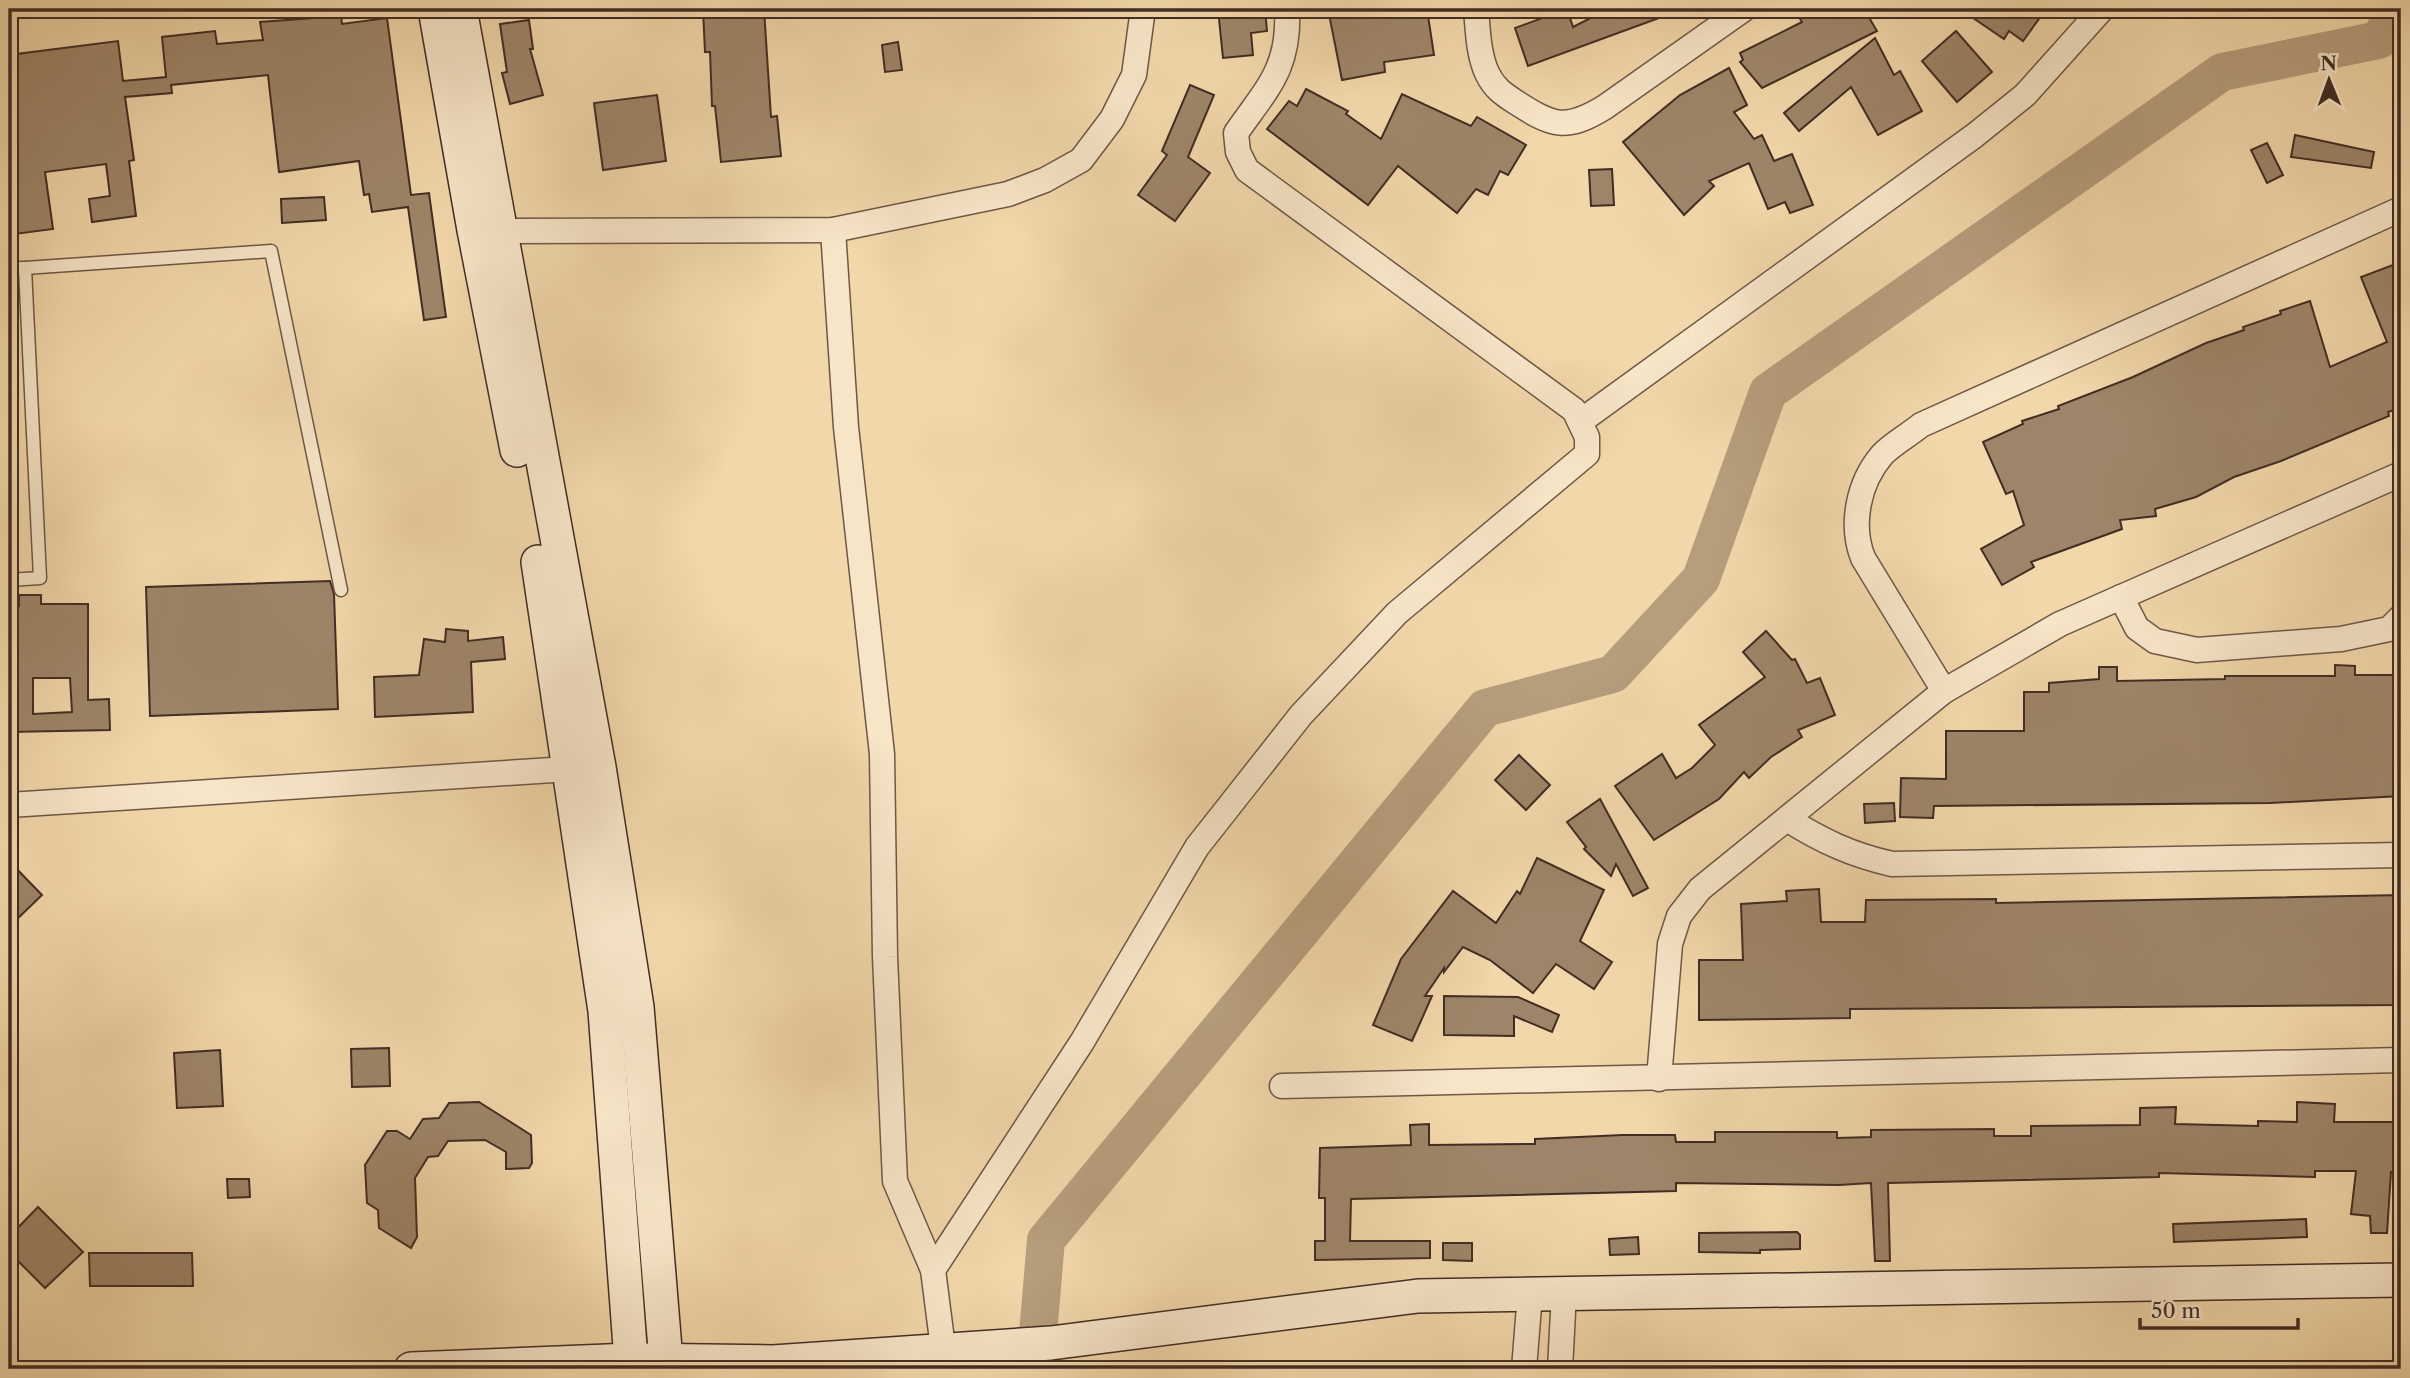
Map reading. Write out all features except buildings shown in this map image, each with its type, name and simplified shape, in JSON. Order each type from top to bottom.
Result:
[{"type":"street","points":[[435,9],[488,231]]},
{"type":"street","points":[[460,9],[488,231],[534,537],[637,1007],[666,1361]]},
{"type":"street","points":[[488,231],[571,228],[832,230],[1008,194],[1045,180],[1081,160],[1112,119],[1134,75],[1143,9]]},
{"type":"street","points":[[933,1270],[1082,1042],[1197,846],[1301,715],[1397,613],[1587,454],[1587,437],[1574,410],[1247,170],[1238,152],[1236,133],[1275,78],[1285,57],[1287,9]]},
{"type":"street","points":[[1476,9],[1486,71],[1496,90],[1548,122],[1587,118],[1744,9]]},
{"type":"street","points":[[1581,421],[1974,136],[2025,95],[2102,9]]},
{"type":"street","points":[[1944,691],[1863,558],[1856,540],[1860,498],[1868,477],[1883,454],[1921,425],[2401,209]]},
{"type":"street","points":[[832,230],[846,427],[882,754],[885,957],[895,1181],[933,1270],[943,1348]]},
{"type":"street","points":[[1659,1079],[1670,944],[1679,916],[1700,889],[1944,691],[2060,624],[2401,474]]},
{"type":"street","points":[[2121,597],[2137,628],[2146,635],[2155,641],[2197,650],[2341,639],[2389,629],[2401,617]]},
{"type":"street","points":[[9,805],[584,768]]},
{"type":"street","points":[[584,768],[631,1360]]},
{"type":"street","points":[[1787,819],[1823,842],[1856,856],[1892,864],[2401,855]]},
{"type":"street","points":[[1282,1086],[2401,1060]]},
{"type":"street","points":[[411,1369],[631,1360],[773,1362],[943,1348],[1051,1343],[1418,1296],[2401,1280]]},
{"type":"street","points":[[1560,1369],[1564,1293]]},
{"type":"street","points":[[1524,1369],[1530,1294]]},
{"type":"lane","points":[[9,268],[271,251],[341,590]]},
{"type":"lane","points":[[9,580],[40,578],[25,268]]},
{"type":"waterway","points":[[1035,1369],[1046,1240],[1485,708],[1613,674],[1701,579],[1768,392],[2222,72],[2379,40],[2397,9]]}]
